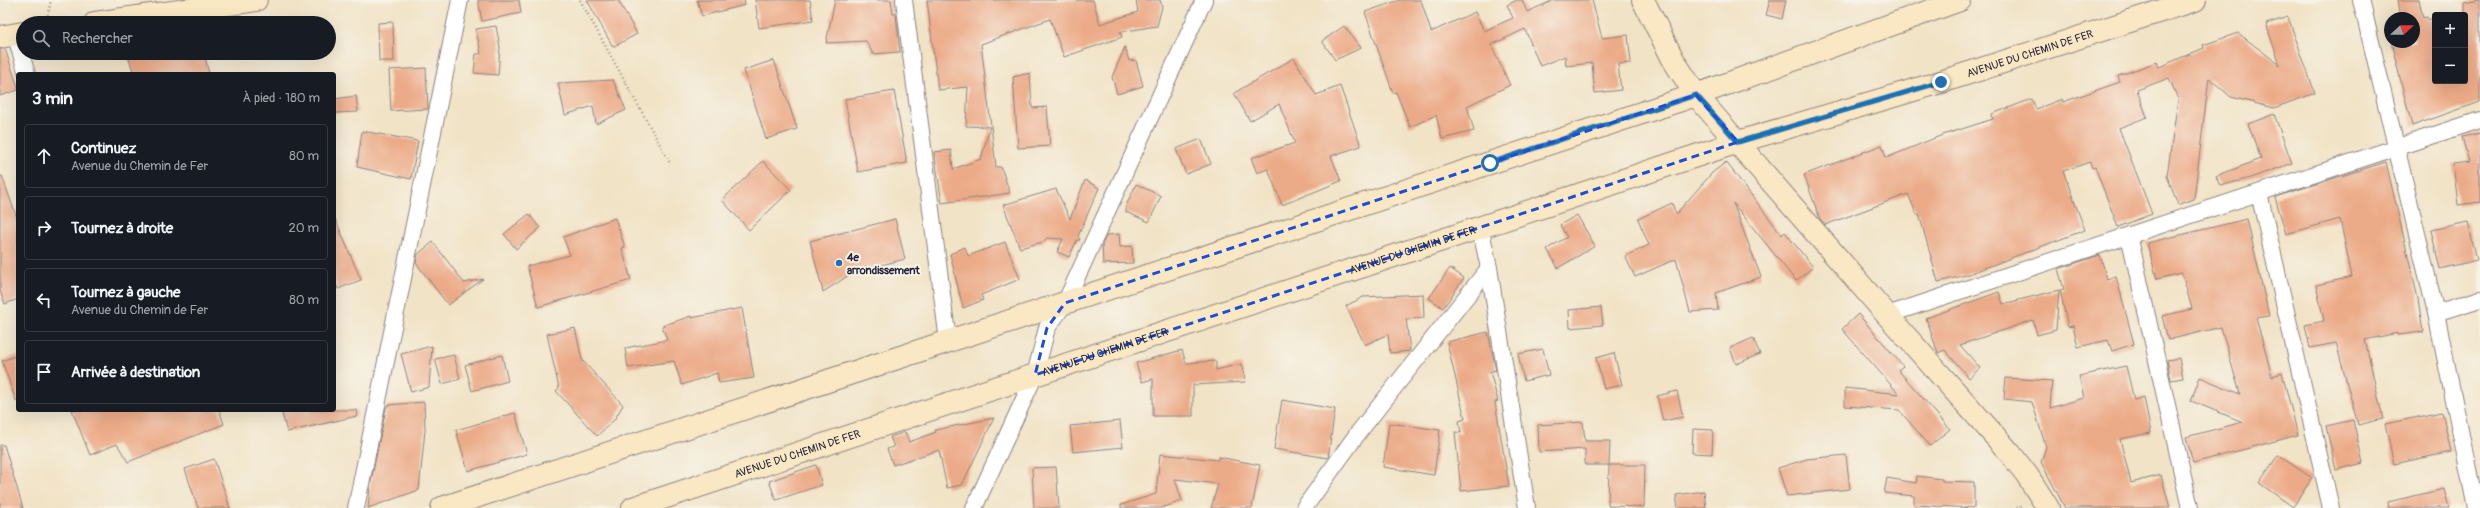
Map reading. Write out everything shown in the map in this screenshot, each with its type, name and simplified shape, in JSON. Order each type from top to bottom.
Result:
[{"type":"main road","points":[[144,16],[256,0]]},
{"type":"main road","points":[[1643,0],[1674,61],[1696,95],[1886,315],[2010,453],[2027,475],[2048,508]]},
{"type":"main road","points":[[442,508],[1696,95],[1960,0]]},
{"type":"main road","name":"AVENUE DU CHEMIN DE FER","points":[[633,508],[1738,142],[1941,82],[2195,0]]},
{"type":"street","points":[[356,508],[460,0]]},
{"type":"street","points":[[904,0],[948,342]]},
{"type":"street","points":[[974,508],[1035,375],[1047,328],[1065,303],[1204,0]]},
{"type":"street","points":[[2361,0],[2398,147],[2436,314],[2476,508]]},
{"type":"street","points":[[23,60],[27,72]]},
{"type":"street","points":[[1886,315],[2480,120]]},
{"type":"street","points":[[2259,193],[2331,508]]},
{"type":"street","points":[[1480,228],[1489,268],[1526,508]]},
{"type":"street","points":[[2129,235],[2190,508]]},
{"type":"street","points":[[1304,508],[1358,433],[1489,268]]},
{"type":"street","points":[[2436,314],[2480,299]]},
{"type":"path","points":[[48,16],[51,0]]},
{"type":"path","points":[[580,0],[670,163]]},
{"type":"highlighted area","points":[[1696,95],[1738,142],[1035,375],[1047,328],[1065,303]]},
{"type":"building","points":[[478,0],[519,0],[521,13],[482,21]]},
{"type":"building","points":[[587,0],[618,0],[637,34],[613,47]]},
{"type":"building","points":[[697,0],[744,0],[745,5],[702,16]]},
{"type":"building","points":[[755,0],[810,0],[813,20],[759,28]]},
{"type":"building","points":[[835,0],[891,0],[893,14],[896,14],[900,52],[873,54],[866,41],[826,43]]},
{"type":"building","points":[[927,0],[1093,0],[1100,24],[1138,12],[1136,0],[1160,0],[1162,7],[1157,26],[1120,32],[1122,37],[1064,57],[1050,19],[981,44],[996,167],[1001,167],[1010,193],[942,203],[934,152],[951,150],[953,169],[981,159],[990,127],[966,126],[968,87],[938,90]]},
{"type":"building","points":[[1400,0],[1421,0],[1431,32],[1475,12],[1484,31],[1513,18],[1507,5],[1517,0],[1522,0],[1527,12],[1554,0],[1592,0],[1602,38],[1628,35],[1631,63],[1618,64],[1621,90],[1595,93],[1592,63],[1566,66],[1565,56],[1540,66],[1525,29],[1491,45],[1510,85],[1467,106],[1474,131],[1442,139],[1436,115],[1410,127],[1396,92],[1393,93],[1365,12]]},
{"type":"building","points":[[1770,0],[1786,0],[1782,19],[1766,15]]},
{"type":"building","points":[[2398,0],[2419,0],[2423,18],[2427,17],[2428,20],[2432,18],[2432,84],[2468,84],[2468,12],[2465,12],[2465,3],[2480,0],[2480,102],[2412,126],[2392,48],[2420,48],[2420,12],[2400,12]]},
{"type":"building","points":[[2288,17],[2315,93],[2274,108],[2231,97],[2209,78],[2194,199],[2178,205],[2167,176],[2178,99],[2169,78],[2137,90],[2147,117],[2119,128],[2152,214],[2118,227],[2095,167],[2092,168],[2090,162],[2063,171],[2085,230],[1966,275],[1938,282],[1919,214],[1917,215],[1908,194],[1825,225],[1820,219],[1804,175],[1882,145],[1886,158],[1940,136],[1993,119],[1992,114],[2032,99],[2036,109],[2062,99],[2063,102],[2120,82],[2118,76],[2157,62],[2159,67],[2204,48],[2203,45],[2238,33],[2280,65],[2266,24]]},
{"type":"building","points":[[393,22],[394,61],[379,61],[378,23]]},
{"type":"building","points":[[496,26],[500,47],[498,75],[474,73],[476,54],[481,54],[476,29]]},
{"type":"building","points":[[1344,26],[1361,48],[1335,60],[1322,41]]},
{"type":"building","points":[[1125,47],[1129,61],[1136,60],[1143,86],[1117,94],[1112,77]]},
{"type":"building","points":[[0,49],[5,49],[16,81],[16,91],[0,96]]},
{"type":"building","points":[[1294,58],[1316,95],[1340,86],[1361,146],[1331,156],[1341,181],[1282,205],[1268,169],[1257,173],[1251,158],[1295,143],[1279,104],[1250,121],[1234,93]]},
{"type":"building","points":[[129,60],[206,60],[209,72],[133,72]]},
{"type":"building","points":[[774,60],[797,129],[766,139],[744,70]]},
{"type":"building","points":[[426,68],[428,109],[391,111],[389,70]]},
{"type":"building","points":[[1030,73],[1032,108],[1047,107],[1050,146],[1018,148],[1013,77]]},
{"type":"building","points":[[613,80],[626,110],[596,124],[593,106],[565,115],[558,83]]},
{"type":"building","points":[[894,91],[907,163],[858,172],[845,99]]},
{"type":"building","points":[[356,96],[358,112],[336,113],[336,99]]},
{"type":"building","points":[[2274,114],[2292,163],[2254,177],[2220,186],[2216,176],[2261,159],[2248,124]]},
{"type":"building","points":[[362,131],[418,141],[411,179],[357,167]]},
{"type":"building","points":[[2480,133],[2480,202],[2458,205],[2453,164],[2469,162],[2462,137]]},
{"type":"building","points":[[1201,139],[1211,164],[1186,174],[1176,149]]},
{"type":"building","points":[[763,161],[791,190],[749,230],[722,200]]},
{"type":"building","points":[[1726,162],[1782,235],[1785,232],[1813,267],[1796,281],[1733,203],[1761,277],[1716,293],[1718,310],[1690,312],[1676,259],[1635,277],[1625,256],[1649,245],[1638,219],[1672,203],[1676,214],[1712,173]]},
{"type":"building","points":[[2386,162],[2418,299],[2423,332],[2397,335],[2397,333],[2365,340],[2383,419],[2358,425],[2336,343],[2310,348],[2305,325],[2324,321],[2316,285],[2352,277],[2340,219],[2286,234],[2275,197]]},
{"type":"building","points":[[0,176],[2,176],[16,215],[16,300],[5,304],[0,291]]},
{"type":"building","points":[[1085,180],[1099,188],[1078,236],[1080,240],[1077,240],[1069,257],[1057,252],[1063,239],[1047,238],[1043,242],[1020,248],[1003,205],[1056,189],[1070,219]]},
{"type":"building","points":[[1136,184],[1161,196],[1149,222],[1126,212],[1126,206]]},
{"type":"building","points":[[529,214],[540,228],[516,249],[504,234]]},
{"type":"building","points":[[1577,215],[1595,246],[1558,268],[1547,249],[1567,237],[1560,225]]},
{"type":"building","points":[[615,218],[625,247],[622,248],[631,280],[538,307],[527,266],[570,255],[563,237]]},
{"type":"building","points":[[895,219],[905,259],[854,272],[823,292],[810,241]]},
{"type":"building","points":[[2247,219],[2269,316],[2256,318],[2272,376],[2282,373],[2298,435],[2193,463],[2186,437],[2243,422],[2191,401],[2200,377],[2240,394],[2221,327],[2168,340],[2162,316],[2192,309],[2182,273],[2157,279],[2147,243]]},
{"type":"building","points":[[336,221],[361,280],[338,289],[336,284]]},
{"type":"building","points":[[2468,222],[2477,260],[2440,269],[2431,230]]},
{"type":"building","points":[[1119,234],[1120,247],[1132,246],[1133,263],[1103,264],[1102,244],[1107,235]]},
{"type":"building","points":[[433,242],[464,283],[483,279],[448,305],[416,263],[418,254]]},
{"type":"building","points":[[1005,242],[1020,279],[981,295],[983,300],[963,308],[950,254],[965,247],[968,256]]},
{"type":"building","points":[[2100,255],[2107,279],[2116,276],[2134,344],[2112,351],[2108,340],[2078,347],[2073,326],[2068,327],[2060,290],[2064,289],[2058,269]]},
{"type":"building","points":[[1450,268],[1464,278],[1443,308],[1429,298]]},
{"type":"building","points":[[2059,290],[2056,330],[2037,335],[2033,320],[1960,345],[1980,368],[1969,378],[1945,350],[1938,353],[1926,318],[1999,292],[2003,304]]},
{"type":"building","points":[[1423,294],[1424,318],[1406,319],[1410,351],[1390,353],[1388,334],[1365,345],[1346,306],[1363,297]]},
{"type":"building","points":[[1601,307],[1603,325],[1570,328],[1569,310]]},
{"type":"building","points":[[742,308],[754,378],[719,383],[717,373],[682,385],[674,361],[628,368],[625,348],[667,340],[662,326],[691,316],[691,318]]},
{"type":"building","points":[[1858,314],[1903,366],[1898,370],[1950,429],[1930,446],[1899,410],[1845,406],[1845,388],[1899,394],[1842,329]]},
{"type":"building","points":[[575,328],[582,360],[623,405],[614,420],[597,436],[556,391],[559,388],[547,334]]},
{"type":"building","points":[[1488,332],[1496,370],[1490,372],[1498,401],[1495,402],[1509,486],[1461,491],[1455,432],[1461,433],[1459,421],[1465,419],[1447,342]]},
{"type":"building","points":[[1753,338],[1760,354],[1736,364],[1730,348]]},
{"type":"building","points":[[432,346],[429,387],[411,392],[401,354]]},
{"type":"building","points":[[1543,349],[1549,375],[1524,381],[1518,354]]},
{"type":"building","points":[[1182,350],[1186,363],[1216,361],[1216,370],[1241,364],[1246,382],[1193,385],[1193,416],[1153,416],[1153,379],[1142,382],[1136,363]]},
{"type":"building","points":[[1614,353],[1622,385],[1604,389],[1596,358]]},
{"type":"building","points":[[454,355],[460,379],[442,384],[435,359]]},
{"type":"building","points":[[502,355],[508,381],[472,391],[465,365]]},
{"type":"building","points":[[16,356],[16,401],[2,361]]},
{"type":"building","points":[[2179,358],[2183,378],[2171,380],[2167,360]]},
{"type":"building","points":[[2126,366],[2134,400],[2144,397],[2151,433],[2120,439],[2131,483],[2161,475],[2170,508],[2065,508],[2041,462],[2046,447],[2032,402],[2004,399],[2006,378],[2052,381],[2050,408],[2084,398],[2079,376]]},
{"type":"building","points":[[1677,391],[1683,417],[1663,421],[1657,396]]},
{"type":"building","points":[[1282,400],[1335,409],[1328,458],[1274,449]]},
{"type":"building","points":[[424,402],[425,430],[419,490],[368,508],[370,487],[386,408],[388,405]]},
{"type":"building","points":[[336,410],[356,410],[357,416],[287,432],[282,412],[336,412]]},
{"type":"building","points":[[73,412],[220,412],[224,424],[128,462],[117,444],[90,455]]},
{"type":"building","points":[[2442,412],[2451,452],[2394,464],[2385,424]]},
{"type":"building","points":[[515,413],[527,454],[468,471],[456,430]]},
{"type":"building","points":[[994,418],[962,485],[947,488],[939,450],[893,465],[887,449],[894,447],[890,437],[905,432],[909,442],[936,432],[935,430]]},
{"type":"building","points":[[2353,420],[2363,463],[2336,470],[2326,426]]},
{"type":"building","points":[[1120,421],[1123,447],[1073,452],[1070,426]]},
{"type":"building","points":[[1583,422],[1585,441],[1610,441],[1609,465],[1585,465],[1585,449],[1539,452],[1538,425]]},
{"type":"building","points":[[1389,423],[1440,430],[1434,475],[1383,467]]},
{"type":"building","points":[[1693,429],[1713,430],[1712,454],[1692,453]]},
{"type":"building","points":[[0,445],[4,445],[23,508],[0,508]]},
{"type":"building","points":[[1160,454],[1218,460],[1218,457],[1260,465],[1252,508],[1211,508],[1218,484],[1175,479],[1182,501],[1161,508],[1121,508],[1121,505],[1156,494]]},
{"type":"building","points":[[1846,455],[1850,489],[1787,496],[1778,468],[1807,459]]},
{"type":"building","points":[[2278,455],[2312,478],[2293,507],[2259,483]]},
{"type":"building","points":[[214,459],[230,508],[198,508],[185,469]]},
{"type":"building","points":[[816,465],[822,485],[776,500],[769,481]]},
{"type":"building","points":[[1609,465],[1645,465],[1644,507],[1608,506]]},
{"type":"building","points":[[1056,467],[1059,508],[1034,508],[1032,468]]},
{"type":"building","points":[[1917,476],[1942,479],[1942,481],[1974,482],[1974,508],[1914,505],[1914,496],[1884,493],[1887,478],[1916,483]]},
{"type":"building","points":[[2444,489],[2449,508],[2389,508],[2388,502]]},
{"type":"building","points":[[1704,491],[1706,508],[1678,508],[1676,495]]},
{"type":"place","name":"4e arrondissement","points":[[839,263]]},
{"type":"route","points":[[1490,163],[1696,95],[1738,142],[1941,82]]}]
